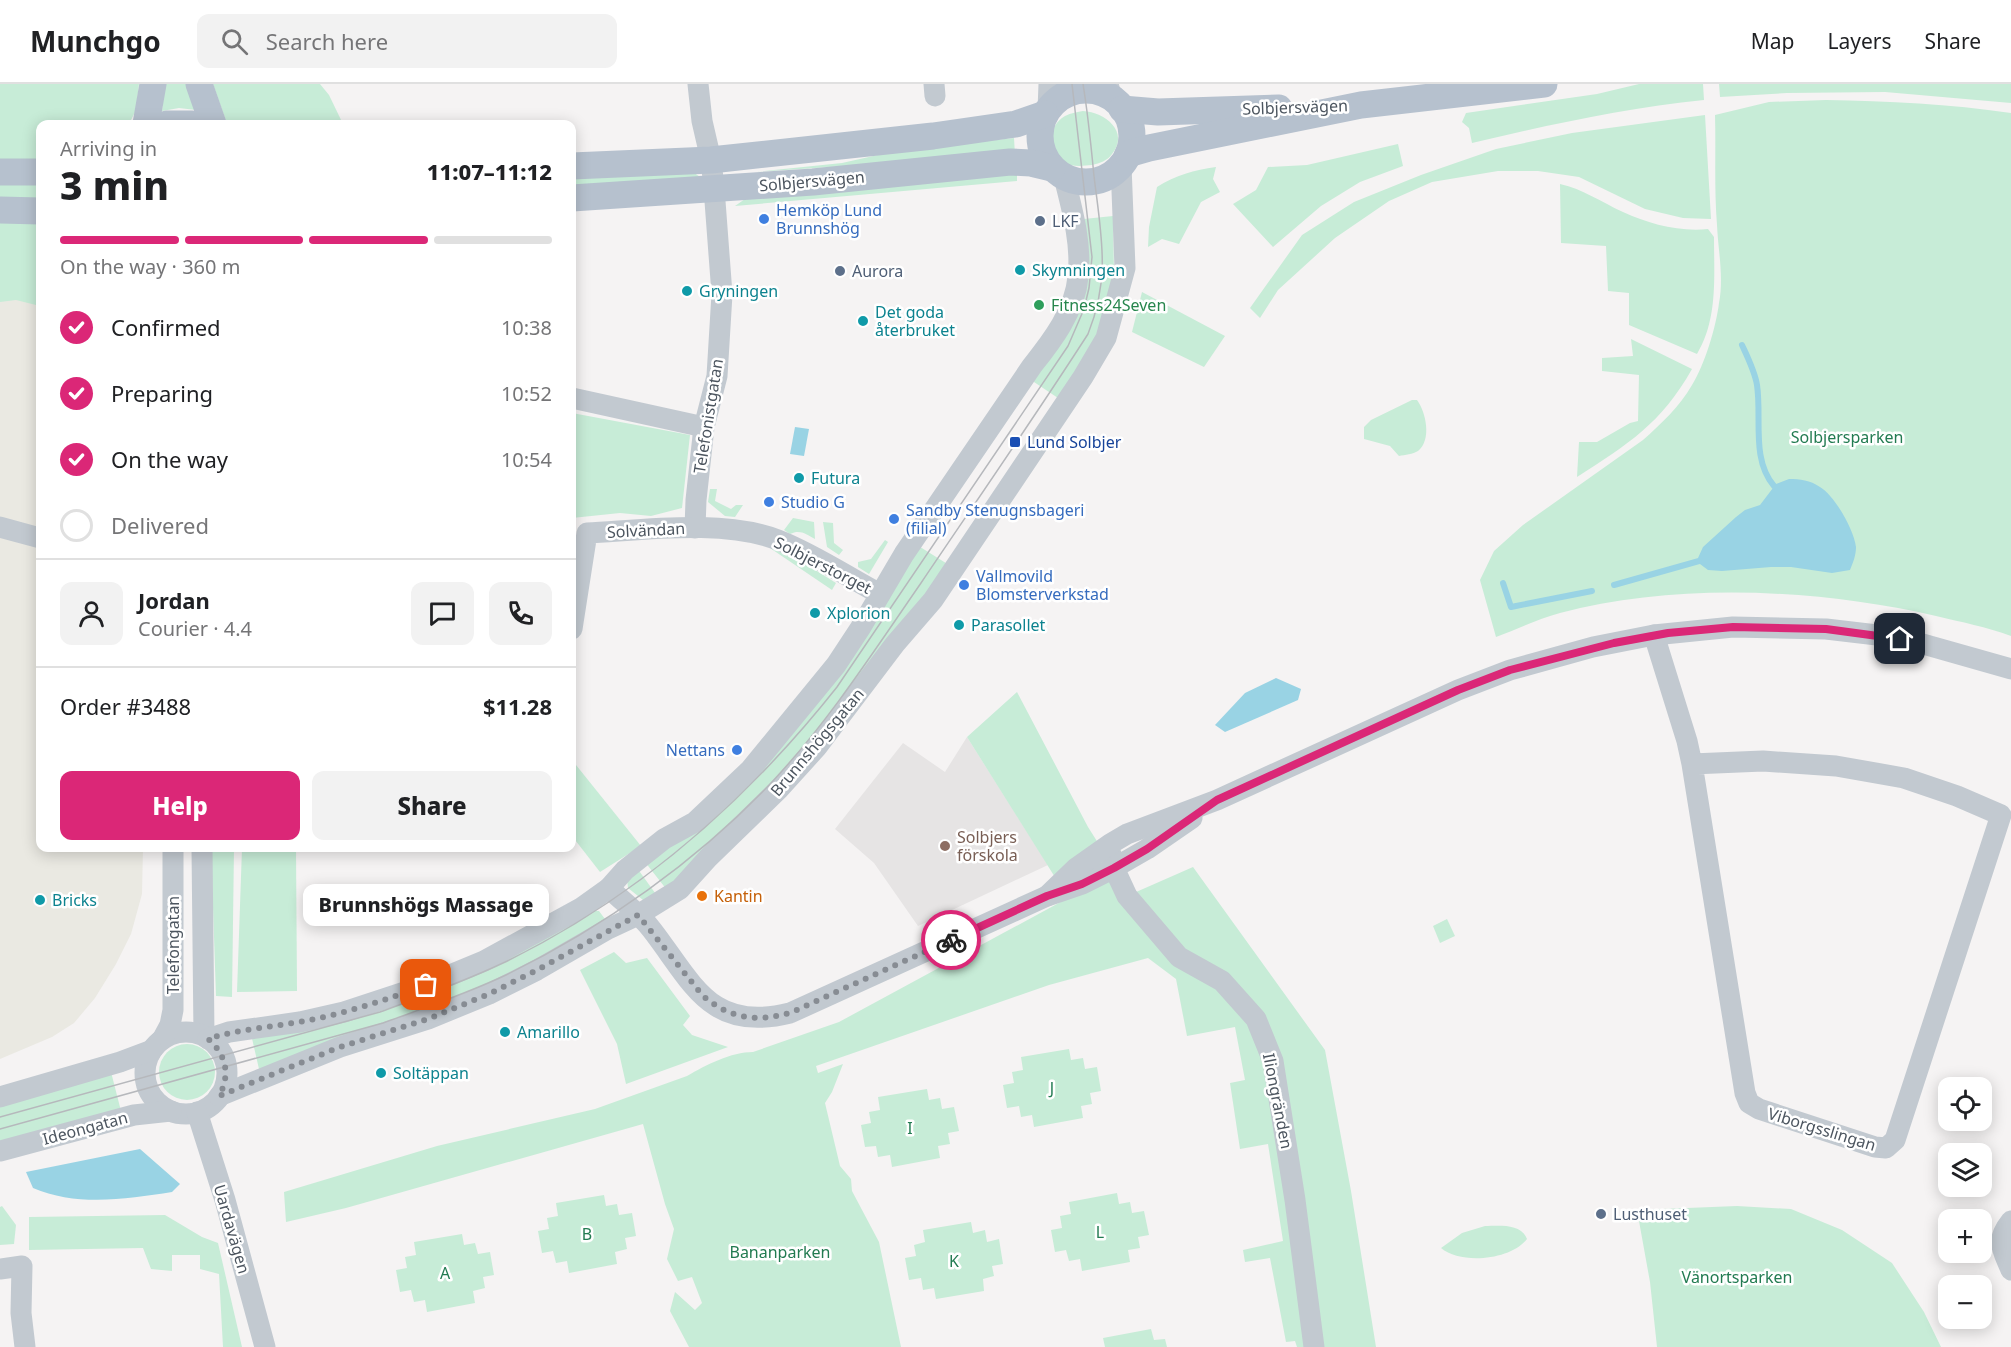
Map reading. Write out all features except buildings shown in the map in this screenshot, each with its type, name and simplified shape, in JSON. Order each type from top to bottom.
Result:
[{"type":"main road","points":[[147,120],[153,84]]},
{"type":"main road","points":[[199,84],[212,120]]},
{"type":"main road","name":"Solbjersvägen","points":[[576,198],[813,182],[1010,162],[1031,163],[1084,182],[1095,181],[1113,172],[1124,160],[1159,145],[1361,105],[1534,85]]},
{"type":"main road","name":"Solbjersvägen","points":[[576,166],[711,160],[1016,124],[1047,102],[1084,90],[1099,92],[1158,112],[1361,105]]},
{"type":"main road","points":[[1114,97],[1129,123],[1131,133],[1124,160]]},
{"type":"main road","points":[[1047,102],[1041,122],[1040,142],[1043,154],[1058,172]]},
{"type":"main road","points":[[0,172],[36,172]]},
{"type":"main road","points":[[0,210],[36,211]]},
{"type":"street","name":"Telefonistgatan","points":[[695,528],[704,427],[717,376],[722,294],[711,160],[702,121],[698,84]]},
{"type":"street","name":"Brunnshögsgatan","points":[[219,1096],[340,1047],[428,1019],[489,994],[638,915],[680,889],[708,858],[779,789],[818,747],[895,644],[933,600],[1083,378],[1106,338],[1125,268],[1124,160]]},
{"type":"street","name":"Brunnshögsgatan","points":[[206,1037],[300,1022],[344,1012],[426,985],[484,961],[581,908],[609,888],[637,860],[664,839],[694,822],[750,770],[836,665],[904,554],[1027,373],[1053,339],[1070,306],[1078,278],[1078,250],[1058,172]]},
{"type":"street","points":[[576,399],[704,427]]},
{"type":"street","points":[[0,527],[36,537]]},
{"type":"street","name":"Solbjerstorget","points":[[695,528],[745,532],[776,540],[806,553],[880,594]]},
{"type":"street","name":"Solvändan","points":[[576,603],[587,533],[695,528]]},
{"type":"street","points":[[1047,896],[1076,868],[1110,844],[1139,829],[1217,800],[1458,690],[1510,670],[1593,647],[1654,635],[1733,627],[1826,629],[1877,635],[1923,644],[2011,669]]},
{"type":"street","name":"Viborgsslingan","points":[[1654,635],[1692,764],[1745,1093],[1749,1103],[1759,1109],[1886,1148],[1895,1140],[2006,817],[1957,796],[1904,778],[1836,766],[1763,761],[1692,764]]},
{"type":"street","points":[[609,888],[638,915],[703,996],[716,1007],[746,1018],[768,1019],[798,1010],[1047,896],[1082,884],[1147,849],[1217,800]]},
{"type":"street","name":"Iliongränden","points":[[1110,844],[1114,868],[1127,896],[1179,957],[1222,981],[1256,1019],[1275,1070],[1314,1347]]},
{"type":"street","name":"Telefongatan","points":[[157,1045],[170,1025],[173,1010],[173,852]]},
{"type":"street","name":"Telefongatan","points":[[202,852],[206,1037]]},
{"type":"street","points":[[0,1097],[120,1062],[181,1032],[206,1037],[220,1051],[226,1067],[225,1084],[213,1103],[197,1112],[183,1113],[171,1111],[160,1105],[148,1088],[145,1066],[157,1045]]},
{"type":"street","name":"Ideongatan","points":[[0,1151],[134,1115],[171,1111]]},
{"type":"street","name":"Uardavägen","points":[[197,1112],[225,1200],[264,1347]]},
{"type":"street","points":[[2011,1221],[2004,1230],[2001,1245],[2011,1270]]},
{"type":"street","points":[[0,1269],[21,1266],[21,1313],[25,1347]]},
{"type":"shaded area","points":[[36,291],[36,852],[143,852],[142,894],[131,934],[95,998],[74,1023],[52,1037],[0,1059],[0,295]]},
{"type":"shaded area","name":"Solbjers förskola","points":[[967,737],[1048,865],[918,926],[874,863],[835,829],[903,743],[945,772]]},
{"type":"green space","points":[[0,84],[139,84],[136,110],[131,120],[36,120],[36,161],[0,161]]},
{"type":"green space","points":[[165,84],[189,84],[196,110],[179,108],[162,111]]},
{"type":"green space","points":[[213,84],[320,84],[329,95],[341,120],[226,120]]},
{"type":"green space","points":[[1639,84],[1703,84],[1704,100],[1587,118],[1472,143],[1469,128],[1462,122],[1466,113],[1597,94]]},
{"type":"green space","points":[[1719,84],[2011,84],[2011,103],[1885,92],[1787,93],[1720,97]]},
{"type":"green space","name":"Solbjersparken","points":[[1826,100],[1919,103],[2011,113],[2011,636],[1936,616],[1844,600],[1796,595],[1700,593],[1605,603],[1552,615],[1496,637],[1480,580],[1494,551],[1523,525],[1643,440],[1682,400],[1701,367],[1715,323],[1721,283],[1716,197],[1715,115],[1769,102]]},
{"type":"green space","points":[[1083,111],[1107,119],[1117,131],[1117,146],[1106,160],[1092,165],[1074,166],[1064,163],[1054,153],[1052,132],[1059,120],[1072,113]]},
{"type":"green space","points":[[1705,115],[1711,219],[1683,218],[1645,209],[1579,177],[1538,171],[1498,171],[1432,182],[1389,201],[1335,238],[1278,290],[1260,318],[1250,308],[1302,235],[1354,202],[1421,175],[1496,149],[1572,133]]},
{"type":"green space","points":[[1014,138],[1015,155],[756,172],[842,163],[900,150]]},
{"type":"green space","points":[[1398,144],[1403,166],[1360,182],[1321,206],[1273,247],[1233,204],[1256,190],[1268,167],[1307,165]]},
{"type":"green space","points":[[1216,167],[1213,179],[1220,192],[1201,202],[1179,244],[1162,239],[1148,247],[1149,227],[1157,187],[1185,174]]},
{"type":"green space","points":[[1017,170],[1017,181],[735,206],[745,199]]},
{"type":"green space","points":[[693,172],[700,177],[576,190],[576,173]]},
{"type":"green space","points":[[36,183],[36,199],[0,198],[0,184]]},
{"type":"green space","points":[[1560,184],[1643,220],[1675,228],[1708,229],[1714,237],[1712,312],[1704,341],[1697,354],[1629,325],[1629,293],[1608,291],[1606,246],[1561,243]]},
{"type":"green space","points":[[1113,216],[1114,272],[1102,326],[1061,400],[1028,378],[1071,317],[1074,220]]},
{"type":"green space","points":[[0,221],[36,223],[36,305],[16,300],[0,302]]},
{"type":"green space","points":[[1142,292],[1225,336],[1204,367],[1132,332]]},
{"type":"green space","points":[[1631,339],[1692,369],[1655,419],[1628,443],[1577,477],[1579,442],[1597,442],[1630,423],[1638,421],[1639,375],[1602,371],[1602,358],[1633,356]]},
{"type":"green space","points":[[1412,400],[1417,400],[1420,405],[1426,426],[1425,440],[1418,451],[1399,456],[1390,446],[1364,439],[1364,427],[1371,420]]},
{"type":"green space","points":[[576,414],[690,435],[682,508],[651,516],[620,513],[576,518]]},
{"type":"green space","points":[[710,489],[717,489],[715,501],[731,509],[736,505],[743,505],[735,517],[725,516],[708,502]]},
{"type":"green space","points":[[793,518],[814,522],[815,539],[803,533],[790,534],[784,530]]},
{"type":"green space","points":[[823,522],[833,523],[834,543],[843,550],[839,555],[827,547]]},
{"type":"green space","points":[[885,540],[888,542],[869,574],[858,567],[858,562],[871,559]]},
{"type":"green space","points":[[917,545],[949,565],[819,734],[667,890],[645,862],[695,829]]},
{"type":"green space","points":[[770,548],[785,551],[836,583],[832,590]]},
{"type":"green space","name":"Bananparken","points":[[1017,692],[1088,827],[1114,868],[1127,896],[1193,867],[1325,1050],[1376,1347],[1297,1347],[1295,1341],[1286,1342],[1270,1258],[1245,1262],[1243,1250],[1283,1241],[1268,1144],[1240,1149],[1230,1083],[1245,1080],[1235,1027],[1187,1036],[1176,979],[1148,958],[1049,985],[816,1066],[818,1073],[843,1064],[825,1103],[840,1166],[851,1179],[852,1191],[879,1242],[901,1347],[689,1347],[670,1311],[675,1292],[695,1310],[702,1303],[692,1277],[678,1281],[667,1259],[674,1229],[643,1124],[346,1208],[286,1222],[284,1192],[437,1146],[595,1109],[687,1076],[727,1057],[753,1052],[839,1022],[1068,898],[967,737]]},
{"type":"green space","points":[[576,765],[641,846],[600,872],[576,841]]},
{"type":"green space","points":[[211,852],[234,852],[232,997],[216,996]]},
{"type":"green space","points":[[242,852],[296,852],[297,991],[237,992]]},
{"type":"green space","points":[[637,868],[658,897],[643,900],[628,888],[627,879]]},
{"type":"green space","points":[[588,911],[599,911],[608,923],[546,958],[412,1019],[259,1069],[251,1034],[306,1026]]},
{"type":"green space","points":[[1447,919],[1455,936],[1440,943],[1433,926]]},
{"type":"green space","points":[[614,952],[626,963],[647,958],[690,1016],[683,1025],[692,1035],[728,1047],[626,1084],[617,1044],[580,970]]},
{"type":"green space","points":[[187,1044],[198,1046],[207,1052],[213,1061],[215,1072],[213,1083],[207,1092],[198,1098],[187,1100],[176,1098],[167,1092],[161,1083],[159,1072],[161,1061],[167,1052],[176,1046]]},
{"type":"green space","name":"J","points":[[1069,1049],[1071,1060],[1083,1058],[1085,1069],[1097,1067],[1101,1091],[1090,1093],[1092,1104],[1081,1106],[1083,1118],[1034,1127],[1032,1115],[1021,1117],[1019,1106],[1007,1108],[1003,1085],[1014,1083],[1012,1072],[1023,1070],[1021,1057]]},
{"type":"green space","points":[[111,1072],[121,1111],[0,1143],[0,1103]]},
{"type":"green space","name":"I","points":[[927,1089],[929,1100],[940,1098],[942,1109],[954,1107],[959,1131],[948,1133],[950,1144],[938,1146],[940,1158],[892,1167],[890,1155],[878,1157],[876,1146],[865,1147],[861,1125],[871,1123],[869,1112],[880,1110],[878,1097]]},
{"type":"green space","name":"L","points":[[1117,1193],[1119,1204],[1130,1202],[1132,1213],[1144,1211],[1149,1235],[1138,1237],[1140,1248],[1128,1250],[1130,1262],[1082,1271],[1080,1259],[1069,1261],[1066,1250],[1055,1252],[1051,1230],[1062,1228],[1060,1216],[1071,1214],[1069,1202]]},
{"type":"green space","name":"B","points":[[604,1195],[606,1206],[617,1204],[619,1215],[632,1213],[636,1236],[625,1238],[627,1249],[615,1252],[617,1264],[569,1273],[567,1261],[556,1263],[553,1251],[542,1253],[538,1231],[549,1229],[547,1218],[558,1216],[556,1203]]},
{"type":"green space","points":[[2,1206],[16,1225],[14,1244],[0,1245],[0,1207]]},
{"type":"green space","name":"Vänortsparken","points":[[1737,1206],[1791,1209],[1842,1230],[1892,1263],[1924,1312],[1941,1347],[1657,1347],[1650,1282],[1637,1210]]},
{"type":"green space","points":[[165,1215],[202,1237],[218,1243],[242,1347],[223,1347],[219,1274],[200,1269],[200,1255],[172,1255],[172,1271],[151,1269],[143,1248],[29,1250],[29,1217]]},
{"type":"green space","name":"K","points":[[971,1222],[973,1233],[985,1230],[987,1242],[999,1239],[1003,1264],[992,1266],[994,1276],[983,1279],[984,1291],[936,1299],[934,1288],[923,1290],[921,1278],[909,1280],[905,1258],[916,1256],[914,1245],[925,1242],[923,1230]]},
{"type":"green space","points":[[1485,1226],[1515,1228],[1520,1230],[1527,1239],[1510,1252],[1486,1258],[1461,1257],[1441,1248],[1462,1233]]},
{"type":"green space","name":"A","points":[[462,1234],[464,1245],[475,1243],[478,1254],[490,1252],[494,1275],[483,1277],[485,1288],[473,1291],[475,1303],[427,1312],[425,1300],[414,1302],[411,1290],[400,1292],[396,1270],[407,1268],[405,1257],[416,1255],[414,1242]]},
{"type":"green space","points":[[1151,1329],[1154,1340],[1165,1339],[1167,1347],[1105,1347],[1103,1338]]},
{"type":"water","points":[[795,427],[809,429],[804,456],[790,454]]},
{"type":"water","points":[[1789,479],[1805,480],[1816,485],[1826,491],[1837,505],[1852,532],[1856,547],[1850,570],[1832,573],[1791,567],[1771,567],[1722,571],[1708,570],[1700,564],[1698,558],[1703,547],[1745,510],[1760,505],[1776,484]]},
{"type":"water","points":[[1276,678],[1301,689],[1298,700],[1225,732],[1215,725],[1245,693]]},
{"type":"water","points":[[140,1149],[180,1184],[172,1192],[120,1199],[67,1198],[33,1188],[26,1172]]},
{"type":"waterway","points":[[1742,345],[1757,385],[1762,463],[1774,486]]},
{"type":"waterway","points":[[1614,585],[1699,561]]},
{"type":"waterway","points":[[1503,583],[1511,607],[1592,591]]},
{"type":"tram line","points":[[0,1117],[380,1012],[473,977],[552,937],[598,909],[643,878],[726,808],[765,770],[837,687],[1068,346],[1084,309],[1092,257],[1072,84]]},
{"type":"tram line","points":[[0,1129],[383,1023],[491,982],[578,936],[613,914],[681,865],[743,811],[793,759],[850,685],[1088,334],[1100,294],[1102,256],[1083,84]]},
{"type":"way so far","points":[[426,985],[344,1012],[300,1022],[229,1032],[208,1039],[220,1051],[226,1067],[225,1084],[219,1096],[340,1047],[428,1019],[489,994],[638,915],[651,928],[689,981],[703,996],[716,1007],[746,1018],[768,1019],[790,1013],[951,940]]},
{"type":"place","name":"Hemköp Lund Brunnshög","points":[[764,219]]},
{"type":"place","name":"LKF","points":[[1040,221]]},
{"type":"place","name":"Skymningen","points":[[1020,270]]},
{"type":"place","name":"Aurora","points":[[840,271]]},
{"type":"place","name":"Gryningen","points":[[687,291]]},
{"type":"place","name":"Fitness24Seven","points":[[1039,305]]},
{"type":"place","name":"Det goda återbruket","points":[[863,321]]},
{"type":"place","name":"Lund Solbjer","points":[[1015,442]]},
{"type":"place","name":"Futura","points":[[799,478]]},
{"type":"place","name":"Studio G","points":[[769,502]]},
{"type":"place","name":"Sandby Stenugnsbageri (filial)","points":[[894,519]]},
{"type":"place","name":"Vallmovild Blomsterverkstad","points":[[964,585]]},
{"type":"place","name":"Xplorion","points":[[815,613]]},
{"type":"place","name":"Parasollet","points":[[959,625]]},
{"type":"place","name":"Nettans","points":[[737,750]]},
{"type":"place","name":"Solbjers förskola","points":[[945,846]]},
{"type":"place","name":"Kantin","points":[[702,896]]},
{"type":"place","name":"Bricks","points":[[40,900]]},
{"type":"place","name":"Brunnshögs Massage","points":[[426,985]]},
{"type":"place","name":"Amarillo","points":[[505,1032]]},
{"type":"place","name":"Soltäppan","points":[[381,1073]]},
{"type":"place","name":"Lusthuset","points":[[1601,1214]]},
{"type":"route","points":[[951,940],[1114,868],[1147,849],[1217,800],[1458,690],[1510,670],[1593,647],[1681,631],[1733,627],[1780,627],[1826,629],[1900,639]]}]
